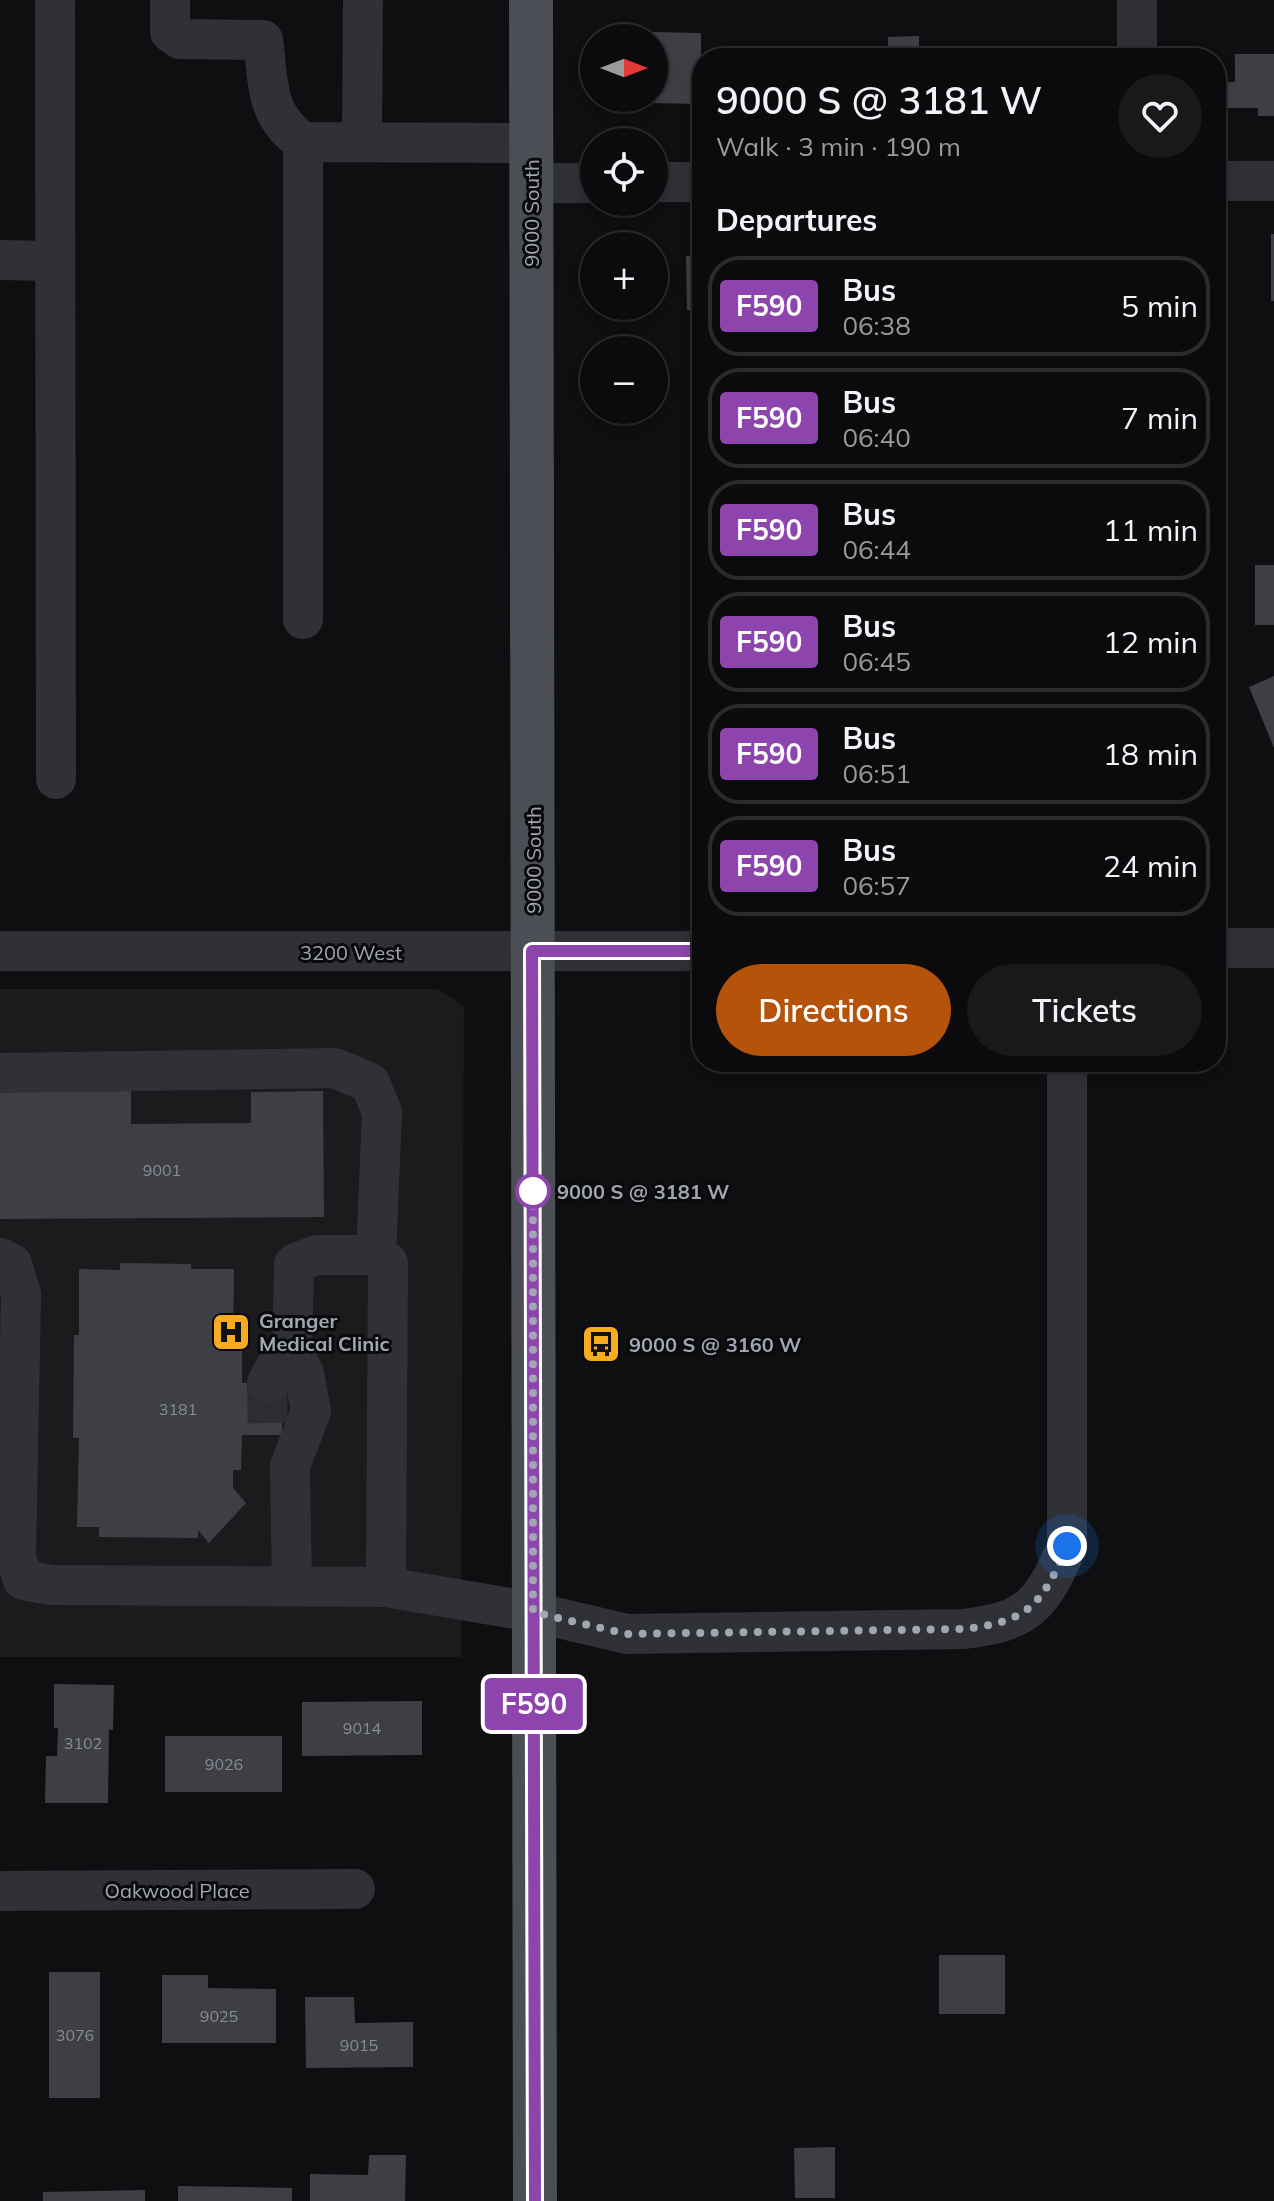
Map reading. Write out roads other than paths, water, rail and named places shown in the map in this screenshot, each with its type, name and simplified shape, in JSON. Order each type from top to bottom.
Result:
[{"type":"main road","name":"9000 South","points":[[531,0],[535,2201]]},
{"type":"street","points":[[55,0],[56,779]]},
{"type":"street","points":[[170,0],[170,32],[180,39],[263,40],[273,109],[285,130],[303,142],[377,142],[531,163],[580,179]]},
{"type":"street","points":[[363,0],[377,142]]},
{"type":"street","points":[[1137,0],[1137,48]]},
{"type":"street","points":[[303,142],[303,619]]},
{"type":"street","points":[[1226,181],[1274,181]]},
{"type":"street","points":[[668,182],[692,182]]},
{"type":"street","points":[[0,260],[55,261]]},
{"type":"street","points":[[1226,948],[1274,948]]},
{"type":"street","name":"3200 West","points":[[0,951],[692,951]]},
{"type":"street","points":[[0,1073],[335,1068],[370,1083],[382,1112],[376,1255]]},
{"type":"street","points":[[0,1258],[12,1264],[21,1294],[9,1436],[16,1557],[23,1580],[50,1585],[386,1587],[533,1612],[627,1634],[995,1626],[1017,1617],[1038,1601],[1054,1577],[1067,1546],[1067,1072]]},
{"type":"street","points":[[292,1586],[279,1451],[311,1411],[304,1373],[292,1352],[294,1264],[316,1255],[376,1255],[388,1263],[386,1587]]},
{"type":"street","points":[[267,1383],[276,1366],[292,1352]]},
{"type":"street","name":"Oakwood Place","points":[[0,1891],[355,1889]]},
{"type":"tunnel","points":[[267,1383],[268,1435]]},
{"type":"place","name":"9000 S @ 3181 W","points":[[533,1191]]},
{"type":"place","name":"Granger Medical Clinic","points":[[231,1332]]},
{"type":"place","name":"9000 S @ 3160 W","points":[[601,1344]]}]
